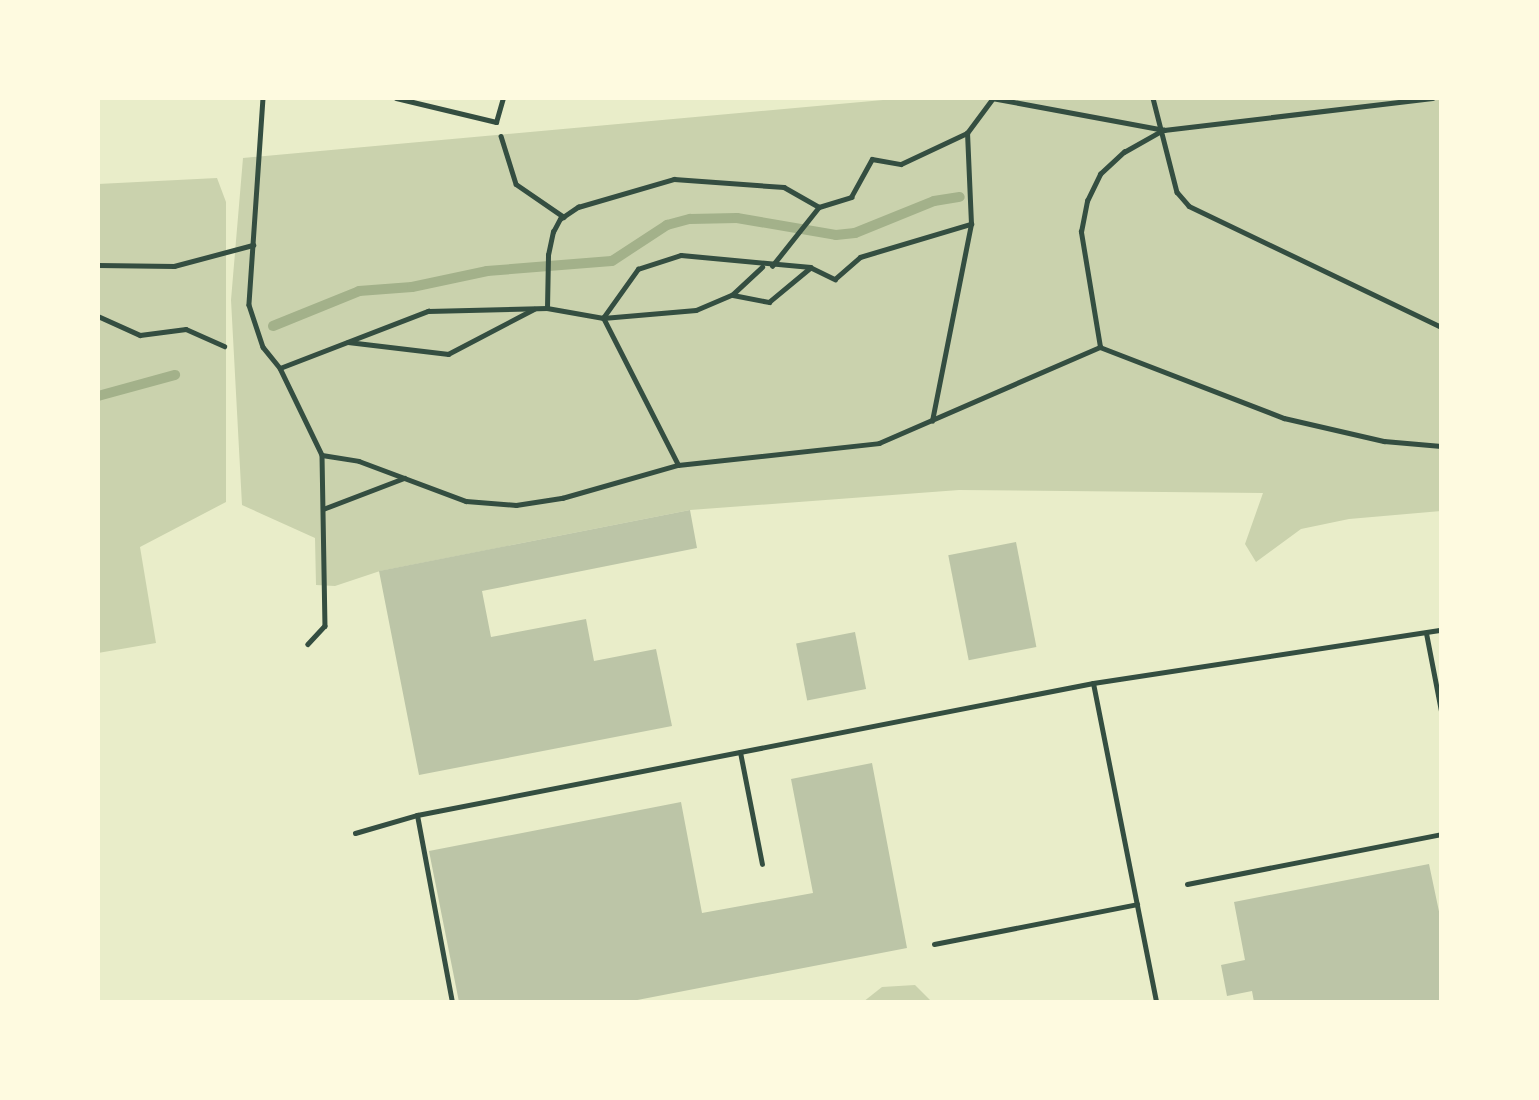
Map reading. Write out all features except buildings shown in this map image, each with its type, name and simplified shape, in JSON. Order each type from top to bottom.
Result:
[{"type":"lane","points":[[396,98],[496,122],[503,98]]},
{"type":"lane","points":[[355,833],[417,815],[1093,683],[1441,630]]},
{"type":"lane","points":[[1426,633],[1441,711]]},
{"type":"lane","points":[[1093,683],[1156,1002]]},
{"type":"lane","points":[[740,752],[762,864]]},
{"type":"lane","points":[[417,815],[452,1002]]},
{"type":"lane","points":[[1187,884],[1441,834]]},
{"type":"lane","points":[[934,944],[1137,904]]},
{"type":"path","points":[[263,98],[249,305],[254,328],[280,368],[322,455],[326,626],[308,644]]},
{"type":"path","points":[[772,266],[819,207],[851,197],[872,159],[901,164],[967,133],[993,98],[1164,130],[1432,98]]},
{"type":"path","points":[[1153,98],[1164,130],[1177,192],[1189,205],[1441,327]]},
{"type":"path","points":[[496,122],[516,184],[564,217]]},
{"type":"path","points":[[1100,347],[1081,232],[1087,201],[1100,174],[1124,152],[1164,130]]},
{"type":"path","points":[[932,422],[971,224],[967,133]]},
{"type":"path","points":[[547,308],[548,255],[553,232],[564,217],[578,207],[674,179],[784,187],[819,207]]},
{"type":"path","points":[[603,318],[638,269],[681,255],[762,266],[810,267],[835,279],[860,257],[971,224]]},
{"type":"path","points":[[98,265],[174,266],[253,246]]},
{"type":"path","points":[[280,368],[428,311],[547,308],[603,318],[696,310],[733,295],[762,266]]},
{"type":"path","points":[[733,295],[769,302],[810,267]]},
{"type":"path","points":[[347,342],[448,354],[535,309]]},
{"type":"path","points":[[98,316],[140,335],[186,329],[224,346]]},
{"type":"path","points":[[603,318],[608,333],[678,465]]},
{"type":"path","points":[[322,455],[359,461],[466,500],[516,505],[562,498],[678,465],[879,443],[1100,347],[1284,418],[1384,441],[1441,446]]},
{"type":"path","points":[[323,509],[405,478]]},
{"type":"green space","points":[[905,98],[1441,98],[1441,511],[1349,519],[1301,529],[1256,562],[1245,544],[1263,493],[959,490],[690,510],[380,571],[335,586],[316,585],[315,538],[242,505],[231,300],[243,158]]},
{"type":"green space","points":[[217,178],[226,202],[226,502],[140,547],[156,643],[98,653],[98,184]]},
{"type":"green space","points":[[915,985],[932,1002],[863,1002],[882,987]]},
{"type":"waterway","points":[[273,326],[359,291],[412,287],[487,271],[612,261],[667,225],[690,219],[737,218],[836,235],[855,233],[934,201],[960,197]]},
{"type":"waterway","points":[[98,396],[175,375]]}]
